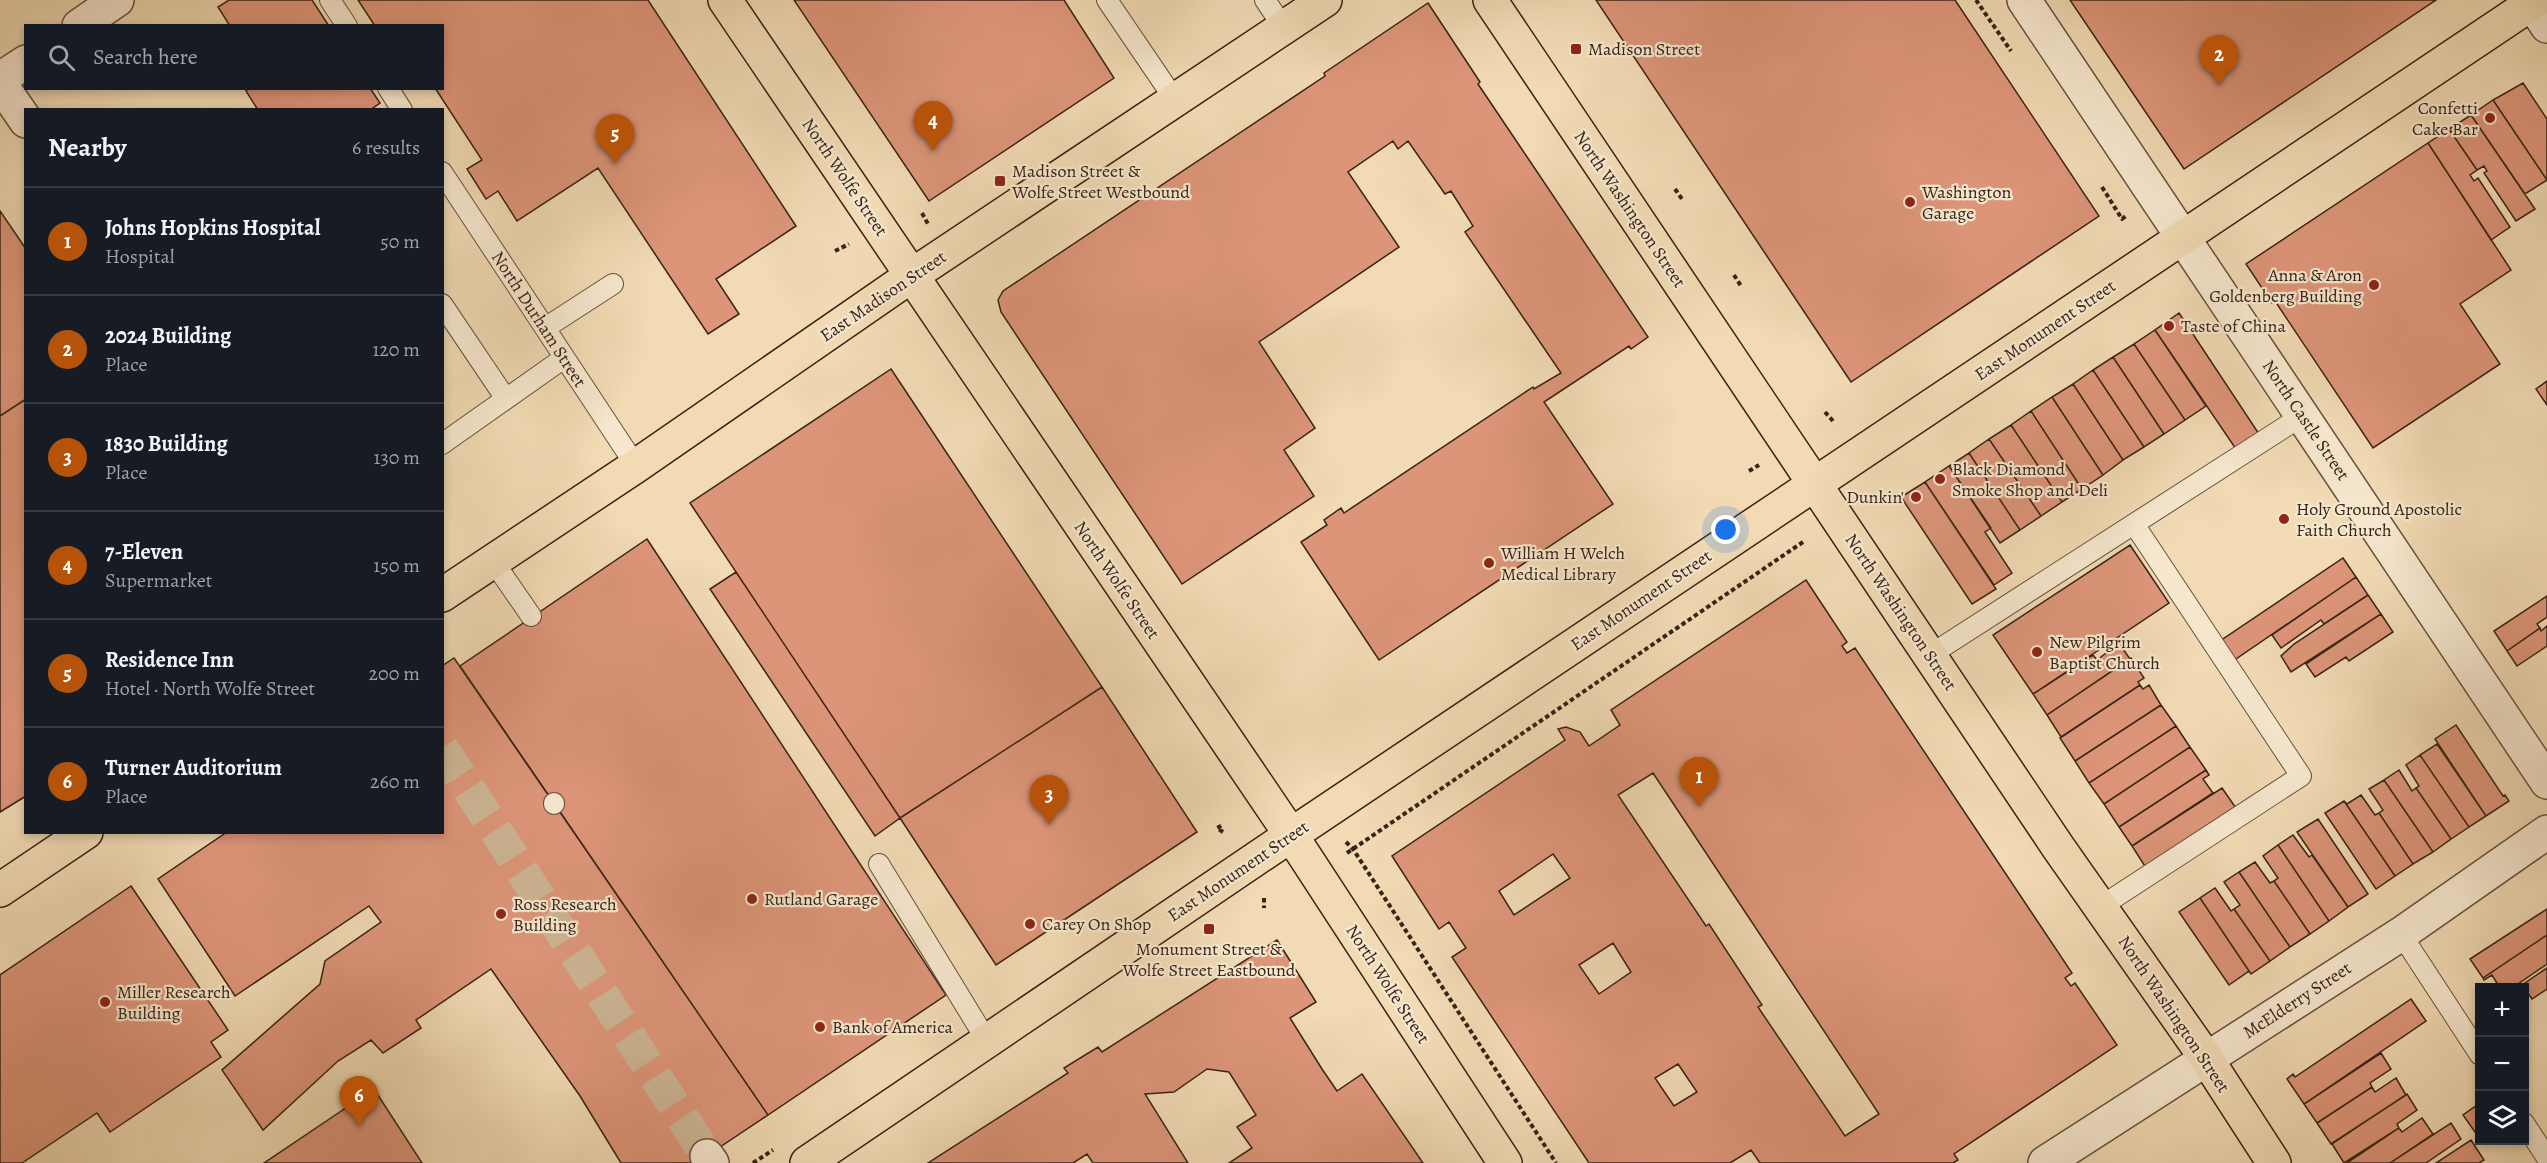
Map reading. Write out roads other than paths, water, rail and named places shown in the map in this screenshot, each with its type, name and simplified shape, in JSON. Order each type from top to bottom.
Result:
[{"type":"main road","name":"North Wolfe Street","points":[[725,0],[1291,836],[1505,1163]]},
{"type":"main road","name":"East Madison Street","points":[[444,594],[636,466],[911,276],[1325,0]]},
{"type":"main road","name":"North Washington Street","points":[[1490,0],[2100,907],[2206,1058],[2274,1163]]},
{"type":"main road","name":"East Monument Street","points":[[807,1163],[2183,237],[2537,7]]},
{"type":"main road","points":[[0,890],[83,834]]},
{"type":"street","points":[[82,24],[117,0]]},
{"type":"street","name":"North Castle Street","points":[[2024,0],[2547,782]]},
{"type":"street","points":[[24,63],[0,81],[24,118]]},
{"type":"street","name":"McElderry Street","points":[[2045,1163],[2400,934],[2547,832]]},
{"type":"lane","points":[[330,0],[346,24]]},
{"type":"lane","points":[[1107,0],[1175,100]]},
{"type":"lane","points":[[1265,0],[1284,28]]},
{"type":"lane","points":[[389,90],[401,108]]},
{"type":"lane","name":"North Durham Street","points":[[444,175],[636,466]]},
{"type":"lane","points":[[545,328],[613,284]]},
{"type":"lane","points":[[444,307],[506,399]]},
{"type":"lane","points":[[444,443],[564,358]]},
{"type":"lane","points":[[1930,655],[2302,416]]},
{"type":"lane","points":[[2100,907],[2301,776],[2134,524]]},
{"type":"lane","points":[[493,561],[531,616]]},
{"type":"lane","points":[[879,864],[987,1041]]},
{"type":"lane","points":[[2400,934],[2475,1047]]},
{"type":"lane","points":[[2529,1131],[2547,1158]]},
{"type":"tunnel","points":[[444,751],[707,1156]]},
{"type":"place","name":"Madison Street","points":[[1576,49]]},
{"type":"place","name":"2024 Building","points":[[2219,85]]},
{"type":"place","name":"Confetti Cake Bar","points":[[2490,118]]},
{"type":"place","name":"7-Eleven","points":[[933,151]]},
{"type":"place","name":"Residence Inn","points":[[615,164]]},
{"type":"place","name":"Madison Street & Wolfe Street Westbound","points":[[1000,181]]},
{"type":"place","name":"Washington Garage","points":[[1910,202]]},
{"type":"place","name":"Anna & Aron Goldenberg Building","points":[[2374,285]]},
{"type":"place","name":"Taste of China","points":[[2169,326]]},
{"type":"place","name":"Black Diamond Smoke Shop and Deli","points":[[1940,479]]},
{"type":"place","name":"Dunkin'","points":[[1916,497]]},
{"type":"place","name":"Holy Ground Apostolic Faith Church","points":[[2284,519]]},
{"type":"place","name":"William H Welch Medical Library","points":[[1489,563]]},
{"type":"place","name":"New Pilgrim Baptist Church","points":[[2037,652]]},
{"type":"place","name":"Johns Hopkins Hospital","points":[[1699,807]]},
{"type":"place","name":"1830 Building","points":[[1049,825]]},
{"type":"place","name":"Rutland Garage","points":[[752,899]]},
{"type":"place","name":"Ross Research Building","points":[[501,914]]},
{"type":"place","name":"Carey On Shop","points":[[1030,924]]},
{"type":"place","name":"Monument Street & Wolfe Street Eastbound","points":[[1209,929]]},
{"type":"place","name":"Miller Research Building","points":[[105,1002]]},
{"type":"place","name":"Bank of America","points":[[820,1027]]},
{"type":"place","name":"Turner Auditorium","points":[[359,1126]]}]
